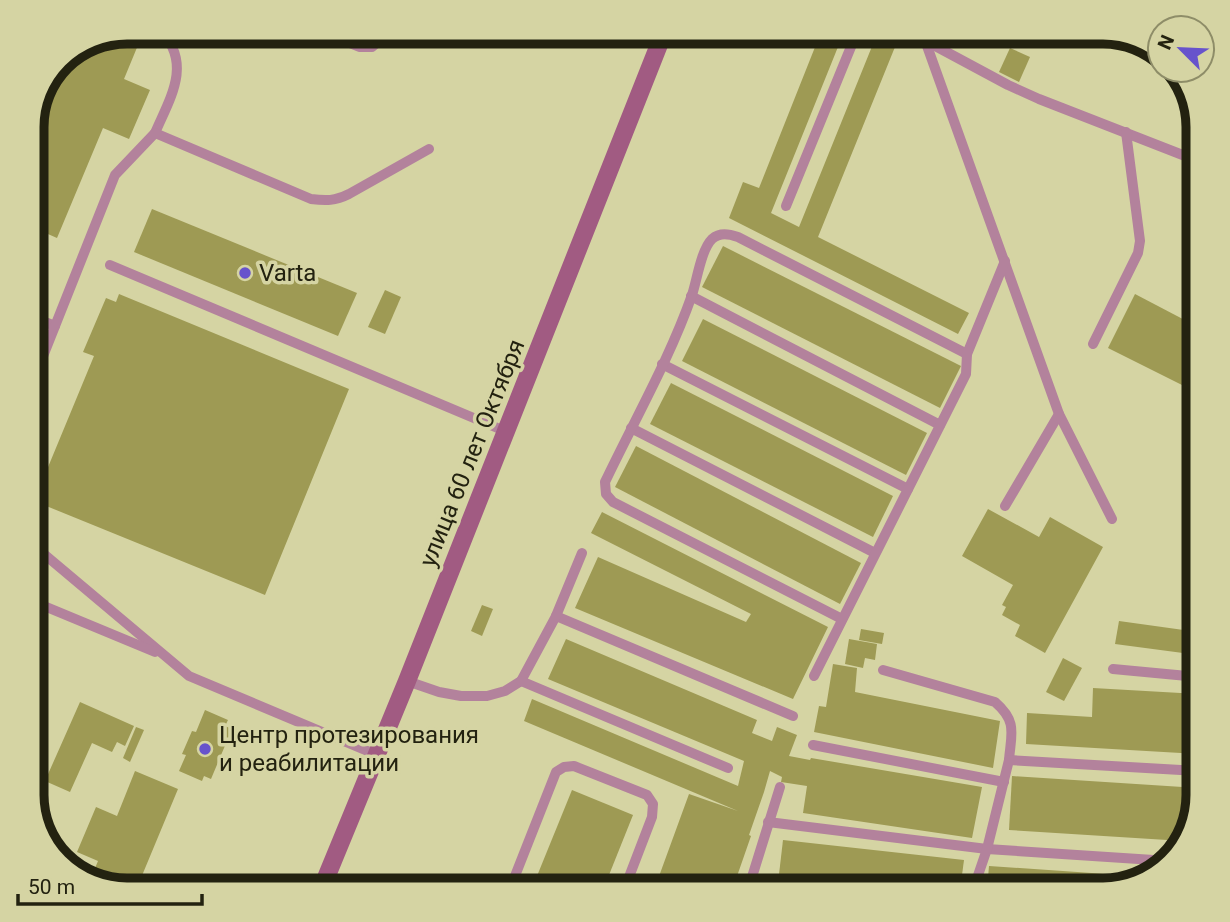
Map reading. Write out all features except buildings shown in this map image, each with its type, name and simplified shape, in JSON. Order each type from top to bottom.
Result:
[{"type":"main road","name":"улица 60 лет Октября","points":[[326,878],[507,432],[659,44]]},
{"type":"lane","points":[[44,354],[115,175],[155,133],[177,79],[177,66],[170,44]]},
{"type":"lane","points":[[353,44],[372,47],[376,44]]},
{"type":"lane","points":[[786,206],[852,44]]},
{"type":"lane","points":[[927,44],[1059,414],[1112,519]]},
{"type":"lane","points":[[938,44],[1028,95],[1186,156]]},
{"type":"lane","points":[[1093,344],[1138,253],[1140,241],[1126,132]]},
{"type":"lane","points":[[155,133],[311,199],[326,201],[337,200],[349,194],[429,149]]},
{"type":"lane","points":[[842,619],[613,502],[606,494],[605,482],[662,364],[711,240],[727,234],[738,237],[967,354]]},
{"type":"lane","points":[[814,676],[966,374],[967,354],[1005,261]]},
{"type":"lane","points":[[110,265],[507,432]]},
{"type":"lane","points":[[691,296],[940,425]]},
{"type":"lane","points":[[44,322],[55,326]]},
{"type":"lane","points":[[662,364],[908,489]]},
{"type":"lane","points":[[1005,506],[1059,414]]},
{"type":"lane","points":[[631,428],[875,553]]},
{"type":"lane","points":[[407,681],[439,692],[487,696],[505,691],[521,681],[556,616],[582,553]]},
{"type":"lane","points":[[44,554],[189,676],[377,755]]},
{"type":"lane","points":[[44,606],[165,656]]},
{"type":"lane","points":[[556,616],[793,716]]},
{"type":"lane","points":[[1112,668],[1186,676]]},
{"type":"lane","points":[[883,670],[996,702],[1012,724],[1009,760],[977,878]]},
{"type":"lane","points":[[521,681],[728,768]]},
{"type":"lane","points":[[813,745],[1004,782]]},
{"type":"lane","points":[[1009,760],[1186,770]]},
{"type":"lane","points":[[514,878],[556,772],[564,767],[574,766],[647,795],[653,804],[652,817],[629,878]]},
{"type":"lane","points":[[752,878],[780,787]]},
{"type":"lane","points":[[768,822],[987,849],[1155,860]]},
{"type":"place","name":"Varta","points":[[245,273]]},
{"type":"place","name":"Центр протезирования и реабилитации","points":[[205,749]]}]
